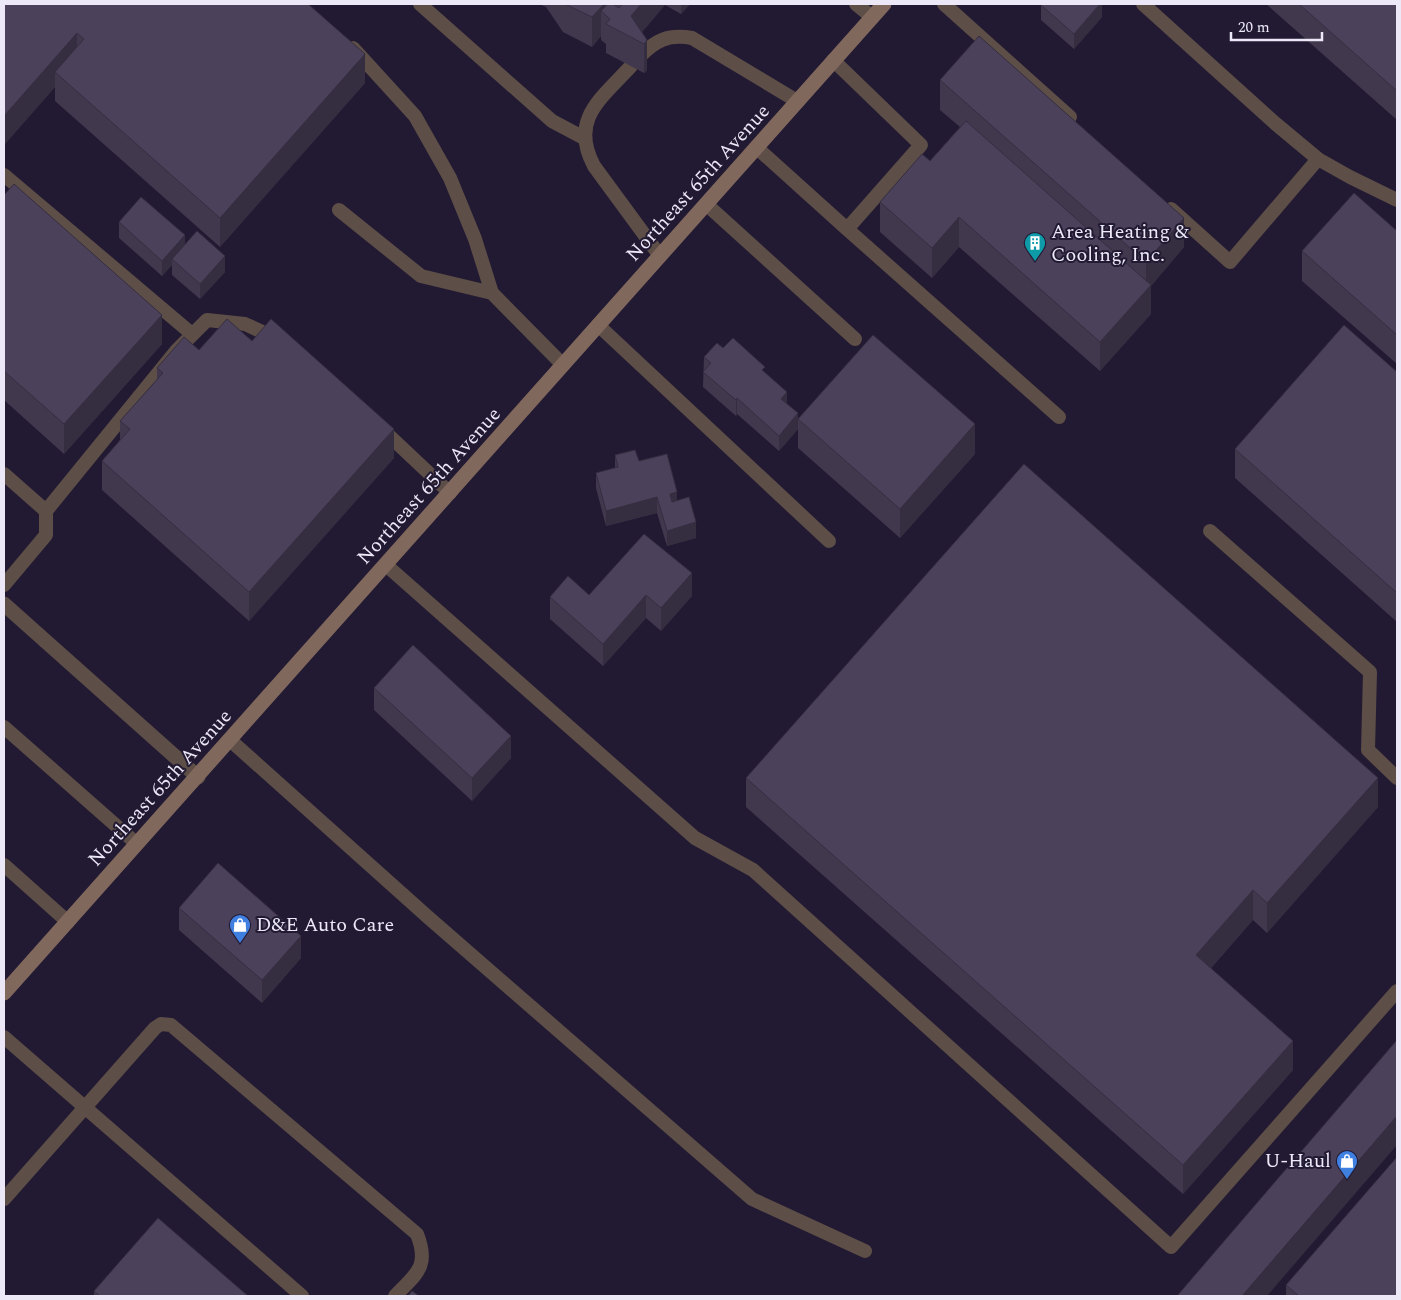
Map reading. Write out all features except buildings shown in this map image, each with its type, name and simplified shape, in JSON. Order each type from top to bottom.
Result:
[{"type":"street","name":"Northeast 65th Avenue","points":[[4,993],[884,4]]},
{"type":"street","points":[[4,604],[198,777]]},
{"type":"lane","points":[[420,4],[552,121],[584,138]]},
{"type":"lane","points":[[856,4],[872,17]]},
{"type":"lane","points":[[944,4],[1078,124]]},
{"type":"lane","points":[[1142,4],[1318,159],[1397,200]]},
{"type":"lane","points":[[660,256],[594,166],[587,153],[584,138],[586,123],[592,110],[635,62],[657,42],[668,37],[680,36],[692,38],[797,101]]},
{"type":"lane","points":[[343,39],[415,116],[450,178],[474,239],[492,293],[563,365]]},
{"type":"lane","points":[[834,60],[921,145],[848,229]]},
{"type":"lane","points":[[756,147],[1059,417]]},
{"type":"lane","points":[[1165,203],[1230,262],[1318,159]]},
{"type":"lane","points":[[4,174],[192,334]]},
{"type":"lane","points":[[706,204],[855,339]]},
{"type":"lane","points":[[339,210],[421,276],[492,293]]},
{"type":"lane","points":[[4,585],[46,535],[46,511],[177,350],[207,320],[245,324],[273,336],[288,347]]},
{"type":"lane","points":[[598,325],[829,541]]},
{"type":"lane","points":[[374,422],[450,493]]},
{"type":"lane","points":[[4,474],[46,511]]},
{"type":"lane","points":[[1210,531],[1370,672],[1368,750],[1397,778]]},
{"type":"lane","points":[[386,564],[695,838],[753,870],[1171,1247],[1397,991]]},
{"type":"lane","points":[[4,727],[137,844]]},
{"type":"lane","points":[[230,740],[429,918],[752,1199],[865,1251]]},
{"type":"lane","points":[[4,866],[68,922]]},
{"type":"lane","points":[[4,1199],[155,1028],[161,1024],[171,1025],[417,1234],[423,1255],[421,1268],[395,1296]]},
{"type":"lane","points":[[4,1037],[302,1296]]},
{"type":"place","name":"Area Heating & Cooling, Inc.","points":[[1035,262]]},
{"type":"place","name":"D&E Auto Care","points":[[240,944]]},
{"type":"place","name":"U-Haul","points":[[1347,1180]]}]
